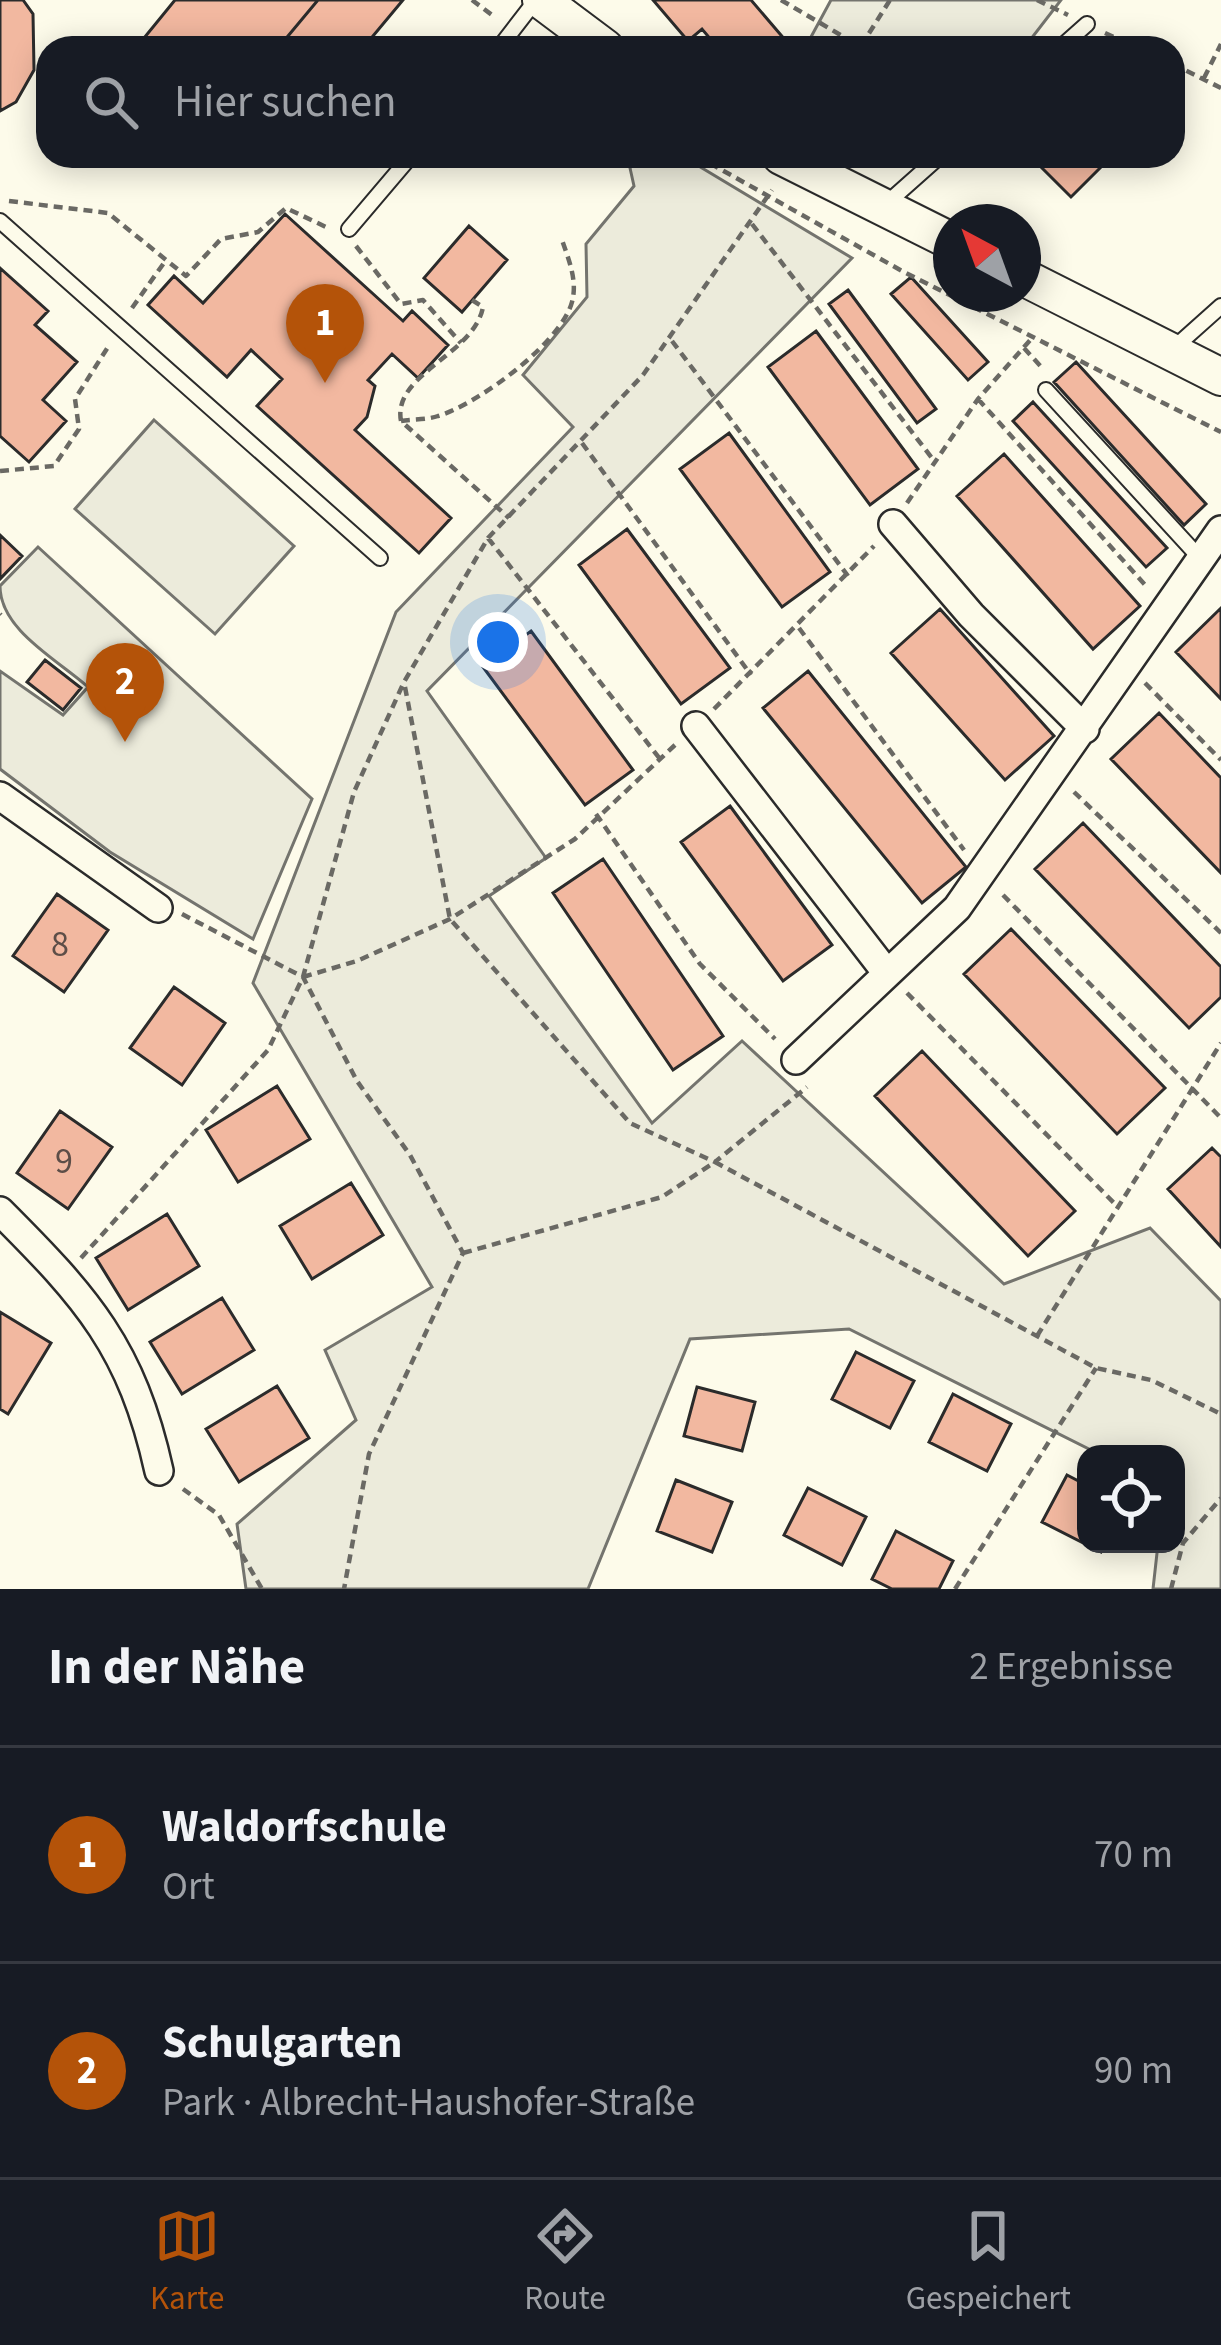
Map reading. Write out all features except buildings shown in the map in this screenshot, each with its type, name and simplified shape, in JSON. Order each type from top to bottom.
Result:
[{"type":"street","points":[[538,0],[588,36]]},
{"type":"street","points":[[804,168],[933,232]]},
{"type":"street","points":[[1041,286],[1221,376]]},
{"type":"street","points":[[893,524],[971,614],[1085,729]]},
{"type":"street","points":[[796,1060],[957,908],[1221,530]]},
{"type":"street","points":[[696,726],[886,972]]},
{"type":"street","points":[[0,796],[158,908]]},
{"type":"street","points":[[0,1211],[66,1276],[103,1326],[144,1402],[159,1472]]},
{"type":"lane","points":[[509,36],[538,0]]},
{"type":"lane","points":[[1074,36],[1087,24]]},
{"type":"lane","points":[[349,229],[401,168]]},
{"type":"lane","points":[[883,207],[927,168]]},
{"type":"lane","points":[[0,221],[380,558]]},
{"type":"lane","points":[[1171,351],[1221,306]]},
{"type":"lane","points":[[1046,390],[1199,557]]},
{"type":"path","points":[[781,0],[840,36]]},
{"type":"path","points":[[868,36],[890,0]]},
{"type":"path","points":[[1056,10],[1061,0]]},
{"type":"path","points":[[1204,78],[1221,44]]},
{"type":"path","points":[[1185,69],[1221,88]]},
{"type":"path","points":[[717,168],[1221,431]]},
{"type":"path","points":[[66,1276],[268,1050],[303,976],[353,792],[404,682],[488,538],[582,442],[670,339],[767,198],[782,168]]},
{"type":"path","points":[[0,200],[108,213],[186,276],[221,238],[259,232],[286,208],[308,222],[349,229],[372,273],[401,304],[423,300],[461,343]]},
{"type":"path","points":[[751,222],[934,462]]},
{"type":"path","points":[[401,421],[438,416],[477,397],[552,335],[572,303],[573,274],[561,237]]},
{"type":"path","points":[[135,304],[166,260]]},
{"type":"path","points":[[401,421],[404,393],[480,322],[483,307],[472,300]]},
{"type":"path","points":[[670,339],[848,576]]},
{"type":"path","points":[[0,471],[54,466],[79,429],[75,399],[109,346]]},
{"type":"path","points":[[1024,347],[1042,368]]},
{"type":"path","points":[[979,399],[1166,607]]},
{"type":"path","points":[[401,421],[509,518]]},
{"type":"path","points":[[582,442],[752,675]]},
{"type":"path","points":[[488,538],[661,759]]},
{"type":"path","points":[[799,628],[983,875],[1221,1118]]},
{"type":"path","points":[[1128,664],[1221,760]]},
{"type":"path","points":[[404,682],[450,919],[630,1123],[715,1162],[1096,1368],[1151,1380],[1221,1414]]},
{"type":"path","points":[[1054,773],[1221,933]]},
{"type":"path","points":[[344,1589],[369,1454],[463,1253],[662,1197],[715,1162],[807,1088],[796,1060],[700,964],[596,814]]},
{"type":"path","points":[[158,908],[193,917],[303,976],[357,1081],[410,1155],[463,1253]]},
{"type":"path","points":[[886,972],[1115,1204]]},
{"type":"path","points":[[1037,1336],[1115,1204],[1221,1043]]},
{"type":"path","points":[[956,1589],[1096,1368]]},
{"type":"path","points":[[159,1472],[219,1515],[262,1589]]},
{"type":"path","points":[[1171,1589],[1184,1543],[1221,1498]]},
{"type":"shaded area","points":[[831,0],[1061,0],[1033,36],[812,36]]},
{"type":"shaded area","points":[[630,168],[702,168],[852,258],[427,691],[546,858],[489,896],[652,1123],[742,1041],[1004,1284],[1150,1228],[1221,1301],[1221,1589],[1153,1589],[1157,1553],[1185,1553],[1185,1445],[1081,1445],[849,1329],[690,1339],[588,1589],[246,1589],[237,1524],[356,1420],[325,1350],[432,1287],[253,983],[396,612],[573,427],[523,375],[587,297],[586,244],[634,186]]},
{"type":"shaded area","points":[[154,420],[294,546],[215,634],[75,509]]},
{"type":"shaded area","points":[[38,547],[312,799],[253,939],[110,852],[0,769],[0,671],[63,715],[88,687],[20,630],[3,602],[0,586]]},
{"type":"place","name":"Waldorfschule","points":[[325,383]]},
{"type":"place","name":"Schulgarten","points":[[125,742]]}]
